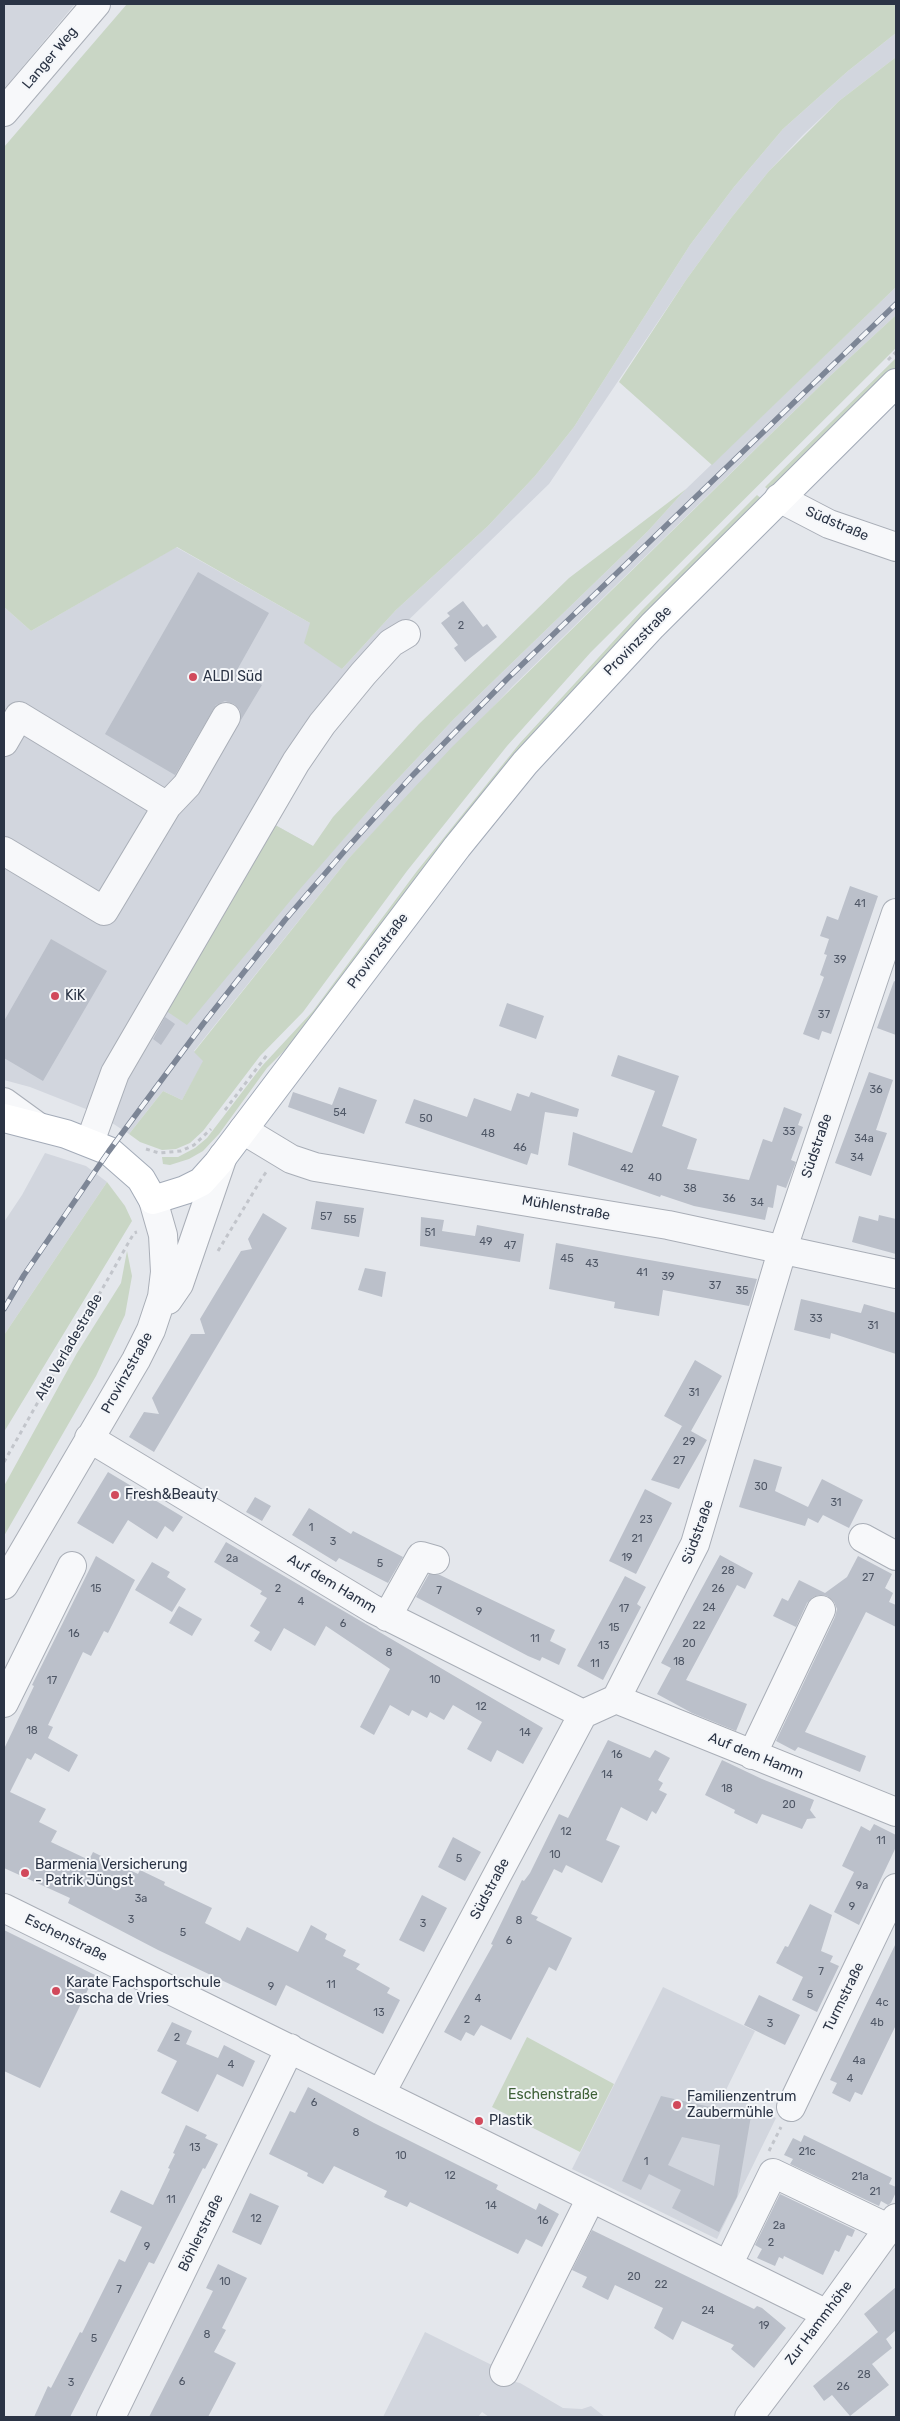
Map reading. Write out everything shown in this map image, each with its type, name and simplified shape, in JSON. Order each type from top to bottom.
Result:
[{"type":"main road","name":"Provinzstraße","points":[[154,1200],[194,1186],[207,1176],[457,847],[525,763],[652,626],[896,382]]},
{"type":"main road","points":[[4,1118],[90,1142],[108,1151],[126,1164],[141,1179],[154,1200]]},
{"type":"street","name":"Langer Weg","points":[[4,112],[89,7]]},
{"type":"street","name":"Südstraße","points":[[779,498],[829,524],[896,547]]},
{"type":"street","points":[[90,1142],[115,1073],[292,768],[322,724],[356,681],[391,643],[406,634]]},
{"type":"street","points":[[4,742],[19,716],[167,806]]},
{"type":"street","points":[[4,850],[104,911],[167,806],[187,785],[226,717]]},
{"type":"street","name":"Südstraße","points":[[616,1699],[681,1576],[702,1526],[783,1248],[896,912]]},
{"type":"street","points":[[4,1102],[37,1126]]},
{"type":"street","name":"Mühlenstraße","points":[[243,1130],[291,1159],[315,1167],[658,1224],[783,1248],[896,1274]]},
{"type":"street","points":[[155,1320],[179,1284],[223,1156]]},
{"type":"street","name":"Provinzstraße","points":[[4,1585],[136,1360],[155,1320],[164,1284],[165,1260],[160,1223],[154,1200]]},
{"type":"street","name":"Auf dem Hamm","points":[[90,1438],[387,1617],[583,1714]]},
{"type":"street","points":[[863,1538],[896,1556]]},
{"type":"street","points":[[387,1617],[421,1556],[424,1555],[435,1560]]},
{"type":"street","points":[[4,1703],[72,1566]]},
{"type":"street","points":[[752,1756],[821,1610]]},
{"type":"street","points":[[583,1714],[616,1699]]},
{"type":"street","name":"Auf dem Hamm","points":[[616,1699],[752,1756],[896,1812]]},
{"type":"street","name":"Südstraße","points":[[381,2093],[583,1714]]},
{"type":"street","name":"Turmstraße","points":[[791,2107],[896,1888]]},
{"type":"street","name":"Eschenstraße","points":[[4,1908],[827,2314]]},
{"type":"street","name":"Böhlerstraße","points":[[111,2417],[290,2048]]},
{"type":"street","name":"Zur Hammhöhe","points":[[728,2265],[774,2173],[892,2223],[827,2314],[748,2417]]},
{"type":"street","points":[[504,2372],[591,2198]]},
{"type":"path","points":[[222,1244],[264,1175],[271,1169],[283,1168],[291,1159]]},
{"type":"path","name":"Alte Verladestraße","points":[[4,1462],[134,1233]]},
{"type":"shaded area","points":[[4,4],[75,4],[4,89]]},
{"type":"shaded area","points":[[896,33],[896,57],[839,101],[803,135],[769,171],[731,218],[686,280],[549,484],[393,635],[91,1111],[30,1087],[4,1080],[4,607],[31,631],[176,547],[310,623],[342,669],[396,610],[488,526],[535,476],[574,427],[690,245],[734,187],[783,129],[848,71]]},
{"type":"shaded area","points":[[896,287],[896,315],[831,375],[513,686],[349,858],[194,1051],[204,1061],[182,1100],[163,1091],[129,1134],[109,1121],[114,1101],[268,821],[329,855],[453,720],[648,531],[686,489]]},
{"type":"shaded area","points":[[45,1153],[86,1166],[107,1182],[4,1335],[4,1222],[22,1195]]},
{"type":"shaded area","name":"Familienzentrum Zaubermühle","points":[[663,1987],[755,2031],[725,2092],[776,2118],[717,2239],[572,2169]]},
{"type":"shaded area","points":[[425,2332],[510,2374],[507,2380],[520,2383],[563,2408],[582,2409],[591,2406],[605,2417],[489,2417],[482,2412],[478,2417],[383,2417]]},
{"type":"green space","points":[[127,4],[896,4],[896,33],[848,71],[783,129],[734,187],[690,245],[574,427],[535,476],[488,526],[396,610],[342,669],[304,643],[310,623],[177,547],[31,631],[4,607],[4,147]]},
{"type":"green space","points":[[896,57],[896,287],[712,465],[619,382],[686,280],[731,218],[769,171],[839,101]]},
{"type":"green space","points":[[896,315],[896,348],[591,652],[507,746],[407,871],[303,1012],[260,1056],[203,1131],[190,1143],[176,1149],[162,1150],[140,1142],[129,1134],[163,1091],[182,1100],[203,1061],[194,1052],[349,858],[452,747],[831,375]]},
{"type":"green space","points":[[896,358],[896,367],[771,492],[765,487]]},
{"type":"green space","points":[[686,489],[648,531],[453,720],[377,801],[300,889],[187,1025],[159,1006],[268,821],[313,846],[333,817],[419,724],[569,578]]},
{"type":"green space","points":[[757,495],[763,500],[311,1024],[267,1068],[219,1134],[203,1151],[189,1159],[170,1165],[163,1164],[162,1157],[178,1157],[195,1148],[207,1138],[262,1066],[313,1011],[417,871],[520,743],[642,610]]},
{"type":"green space","points":[[107,1182],[125,1206],[132,1221],[4,1432],[4,1335]]},
{"type":"green space","points":[[127,1251],[132,1276],[125,1315],[96,1376],[4,1536],[4,1486],[77,1353],[121,1283]]},
{"type":"green space","name":"Eschenstraße","points":[[527,2037],[614,2084],[580,2152],[492,2107]]},
{"type":"building","name":"ALDI Süd","points":[[198,572],[269,613],[237,670],[262,685],[241,720],[240,710],[234,704],[225,701],[216,705],[175,775],[105,734]]},
{"type":"building","points":[[463,601],[483,627],[487,624],[497,637],[465,662],[454,648],[458,645],[441,623],[450,616],[447,613]]},
{"type":"building","points":[[850,886],[878,896],[831,1034],[822,1031],[819,1040],[803,1034],[824,977],[820,975],[827,955],[824,954],[829,939],[820,936],[827,916],[838,920]]},
{"type":"building","name":"KiK","points":[[51,939],[107,971],[43,1081],[4,1058],[4,1021]]},
{"type":"building","points":[[894,981],[896,982],[896,1035],[877,1028]]},
{"type":"building","points":[[507,1003],[544,1016],[536,1039],[499,1026]]},
{"type":"building","points":[[165,1017],[175,1024],[161,1045],[153,1039]]},
{"type":"building","points":[[618,1055],[679,1076],[662,1126],[697,1139],[687,1169],[749,1180],[763,1139],[772,1142],[784,1107],[802,1114],[798,1125],[803,1127],[791,1160],[796,1162],[786,1188],[777,1185],[773,1208],[768,1207],[765,1220],[694,1206],[661,1195],[660,1197],[568,1165],[573,1132],[632,1153],[655,1091],[611,1076]]},
{"type":"building","points":[[869,1072],[893,1080],[876,1130],[887,1133],[871,1176],[835,1163]]},
{"type":"building","points":[[339,1087],[377,1100],[364,1134],[288,1107],[293,1092],[332,1105]]},
{"type":"building","points":[[531,1092],[579,1109],[577,1117],[545,1112],[538,1155],[531,1153],[527,1165],[405,1123],[414,1099],[467,1117],[474,1098],[511,1111],[517,1093],[529,1097]]},
{"type":"building","points":[[316,1201],[364,1208],[359,1237],[311,1229]]},
{"type":"building","points":[[263,1213],[287,1228],[154,1452],[129,1437],[144,1412],[159,1414],[152,1398],[191,1334],[205,1334],[200,1319],[241,1251],[252,1249],[248,1239]]},
{"type":"building","points":[[879,1215],[896,1219],[896,1254],[852,1242],[859,1216],[878,1221]]},
{"type":"building","points":[[421,1217],[444,1220],[442,1231],[475,1236],[477,1225],[524,1234],[520,1262],[420,1246]]},
{"type":"building","points":[[556,1243],[757,1279],[749,1306],[663,1290],[659,1316],[614,1308],[615,1302],[549,1289]]},
{"type":"building","points":[[365,1268],[386,1272],[382,1297],[358,1290]]},
{"type":"building","points":[[801,1299],[861,1313],[864,1304],[896,1313],[896,1354],[831,1333],[830,1339],[794,1330]]},
{"type":"building","points":[[695,1360],[722,1376],[691,1431],[664,1416]]},
{"type":"building","points":[[682,1426],[707,1440],[679,1489],[651,1480]]},
{"type":"building","points":[[754,1459],[782,1467],[775,1491],[808,1507],[822,1479],[863,1500],[849,1528],[823,1515],[818,1523],[808,1518],[805,1526],[739,1507]]},
{"type":"building","points":[[108,1472],[183,1517],[173,1532],[165,1526],[157,1539],[128,1520],[113,1544],[77,1523]]},
{"type":"building","points":[[645,1489],[672,1503],[636,1574],[609,1561]]},
{"type":"building","points":[[255,1497],[271,1506],[262,1521],[246,1512]]},
{"type":"building","points":[[309,1508],[351,1534],[353,1531],[403,1557],[388,1583],[339,1558],[336,1562],[292,1535]]},
{"type":"building","points":[[226,1542],[543,1728],[523,1764],[497,1750],[491,1762],[467,1749],[482,1722],[453,1705],[444,1720],[430,1712],[427,1718],[412,1710],[409,1716],[390,1705],[374,1735],[360,1727],[390,1669],[326,1626],[315,1646],[284,1628],[271,1651],[254,1641],[260,1632],[250,1626],[267,1598],[260,1594],[262,1591],[214,1562]]},
{"type":"building","points":[[720,1555],[753,1573],[745,1589],[737,1585],[686,1680],[747,1704],[736,1731],[692,1713],[657,1694],[671,1668],[661,1663]]},
{"type":"building","points":[[96,1556],[135,1580],[108,1633],[104,1631],[91,1656],[83,1652],[48,1725],[53,1727],[48,1738],[78,1755],[69,1772],[35,1753],[31,1760],[27,1758],[10,1792],[46,1809],[39,1822],[57,1831],[51,1842],[89,1860],[93,1852],[138,1874],[140,1870],[165,1882],[164,1885],[212,1908],[205,1923],[240,1941],[247,1927],[298,1952],[311,1925],[327,1934],[325,1939],[346,1950],[343,1956],[360,1964],[356,1969],[390,1988],[387,1993],[400,2000],[383,2034],[286,1985],[276,2006],[158,1950],[68,1903],[70,1898],[4,1868],[4,1749],[34,1686],[32,1685]]},
{"type":"building","points":[[858,1556],[892,1574],[885,1588],[893,1593],[889,1602],[896,1605],[896,1627],[866,1612],[805,1732],[866,1756],[860,1772],[798,1747],[795,1751],[776,1741],[835,1617],[837,1609],[834,1602],[827,1596],[819,1595],[813,1597],[807,1603],[796,1627],[773,1616],[782,1598],[788,1601],[799,1580],[825,1593],[847,1577]]},
{"type":"building","points":[[152,1562],[170,1572],[167,1577],[186,1589],[172,1612],[135,1590]]},
{"type":"building","points":[[429,1574],[440,1575],[555,1630],[550,1641],[566,1649],[559,1665],[542,1657],[540,1661],[528,1656],[416,1597]]},
{"type":"building","points":[[625,1576],[646,1587],[637,1604],[641,1607],[603,1680],[577,1666]]},
{"type":"building","points":[[179,1606],[202,1619],[192,1636],[169,1623]]},
{"type":"building","points":[[608,1740],[650,1758],[655,1750],[670,1758],[658,1780],[663,1783],[659,1790],[667,1794],[656,1814],[652,1811],[647,1821],[621,1807],[606,1840],[620,1846],[602,1883],[566,1865],[562,1873],[554,1869],[531,1914],[538,1917],[536,1920],[572,1938],[556,1971],[549,1967],[511,2040],[481,2025],[474,2036],[466,2032],[461,2041],[444,2032],[493,1945],[491,1944],[522,1880],[524,1881],[530,1873],[559,1814],[568,1818]]},
{"type":"building","points":[[722,1760],[814,1800],[810,1810],[816,1818],[807,1819],[802,1829],[762,1814],[757,1824],[734,1813],[735,1810],[705,1795]]},
{"type":"building","points":[[874,1824],[896,1835],[896,1847],[859,1925],[834,1912],[854,1872],[842,1866],[861,1826],[870,1831]]},
{"type":"building","points":[[453,1837],[481,1852],[465,1881],[438,1867]]},
{"type":"building","points":[[422,1895],[447,1908],[424,1952],[399,1940]]},
{"type":"building","points":[[810,1904],[832,1915],[821,1951],[833,1956],[830,1962],[839,1966],[817,2012],[792,2000],[803,1977],[776,1963],[785,1946],[788,1947]]},
{"type":"building","points":[[4,1930],[95,1975],[40,2088],[4,2071]]},
{"type":"building","points":[[896,1943],[896,2025],[862,2095],[855,2092],[850,2102],[832,2093],[837,2083],[830,2080]]},
{"type":"building","points":[[759,1995],[800,2015],[785,2045],[744,2025]]},
{"type":"building","points":[[172,2022],[192,2031],[186,2044],[218,2058],[224,2045],[255,2061],[243,2087],[217,2074],[198,2112],[161,2093],[177,2061],[157,2051]]},
{"type":"building","points":[[308,2087],[374,2123],[498,2185],[496,2189],[536,2210],[539,2203],[559,2214],[542,2247],[526,2239],[518,2254],[410,2202],[407,2207],[384,2197],[387,2191],[334,2166],[323,2184],[307,2176],[308,2173],[269,2154],[290,2111],[295,2113]]},
{"type":"building","points":[[661,2096],[751,2116],[737,2197],[719,2232],[672,2208],[681,2190],[649,2174],[641,2190],[622,2181]],"holes":[[[682,2137],[720,2145],[714,2186],[668,2165]]]},
{"type":"building","points":[[186,2125],[207,2135],[205,2138],[218,2144],[205,2169],[203,2168],[154,2264],[149,2262],[70,2417],[34,2417],[48,2386],[51,2388],[80,2332],[82,2333],[119,2259],[125,2262],[142,2227],[110,2212],[121,2190],[153,2205],[170,2169],[168,2168],[175,2154],[173,2153]]},
{"type":"building","points":[[804,2135],[892,2178],[889,2184],[896,2187],[896,2192],[891,2203],[888,2205],[881,2201],[879,2206],[790,2164],[793,2159],[784,2155],[793,2138],[801,2142]]},
{"type":"building","points":[[250,2193],[279,2206],[261,2245],[232,2232]]},
{"type":"building","points":[[780,2194],[855,2230],[852,2237],[847,2235],[839,2252],[835,2250],[823,2275],[784,2256],[783,2259],[779,2257],[775,2266],[757,2258],[762,2249],[755,2245]]},
{"type":"building","points":[[592,2230],[754,2309],[757,2306],[762,2308],[786,2328],[754,2368],[731,2349],[734,2345],[682,2321],[673,2340],[654,2328],[663,2308],[615,2285],[608,2300],[582,2287],[587,2277],[572,2270]]},
{"type":"building","points":[[218,2264],[247,2278],[222,2328],[226,2330],[214,2352],[236,2363],[208,2417],[149,2417],[213,2291],[206,2288]]},
{"type":"building","points":[[896,2287],[896,2330],[886,2339],[892,2348],[872,2364],[889,2385],[850,2416],[832,2395],[824,2401],[813,2386],[878,2332],[864,2314]]},
{"type":"railway","points":[[4,1309],[24,1275],[109,1151],[203,1024],[285,920],[348,847],[412,776],[507,679],[896,304]]},
{"type":"place","name":"ALDI Süd","points":[[193,677]]},
{"type":"place","name":"KiK","points":[[55,996]]},
{"type":"place","name":"Fresh&Beauty","points":[[115,1495]]},
{"type":"place","name":"Barmenia Versicherung - Patrik Jüngst","points":[[25,1873]]},
{"type":"place","name":"Karate Fachsportschule Sascha de Vries","points":[[56,1991]]},
{"type":"place","name":"Familienzentrum Zaubermühle","points":[[677,2105]]},
{"type":"place","name":"Plastik","points":[[479,2121]]}]
